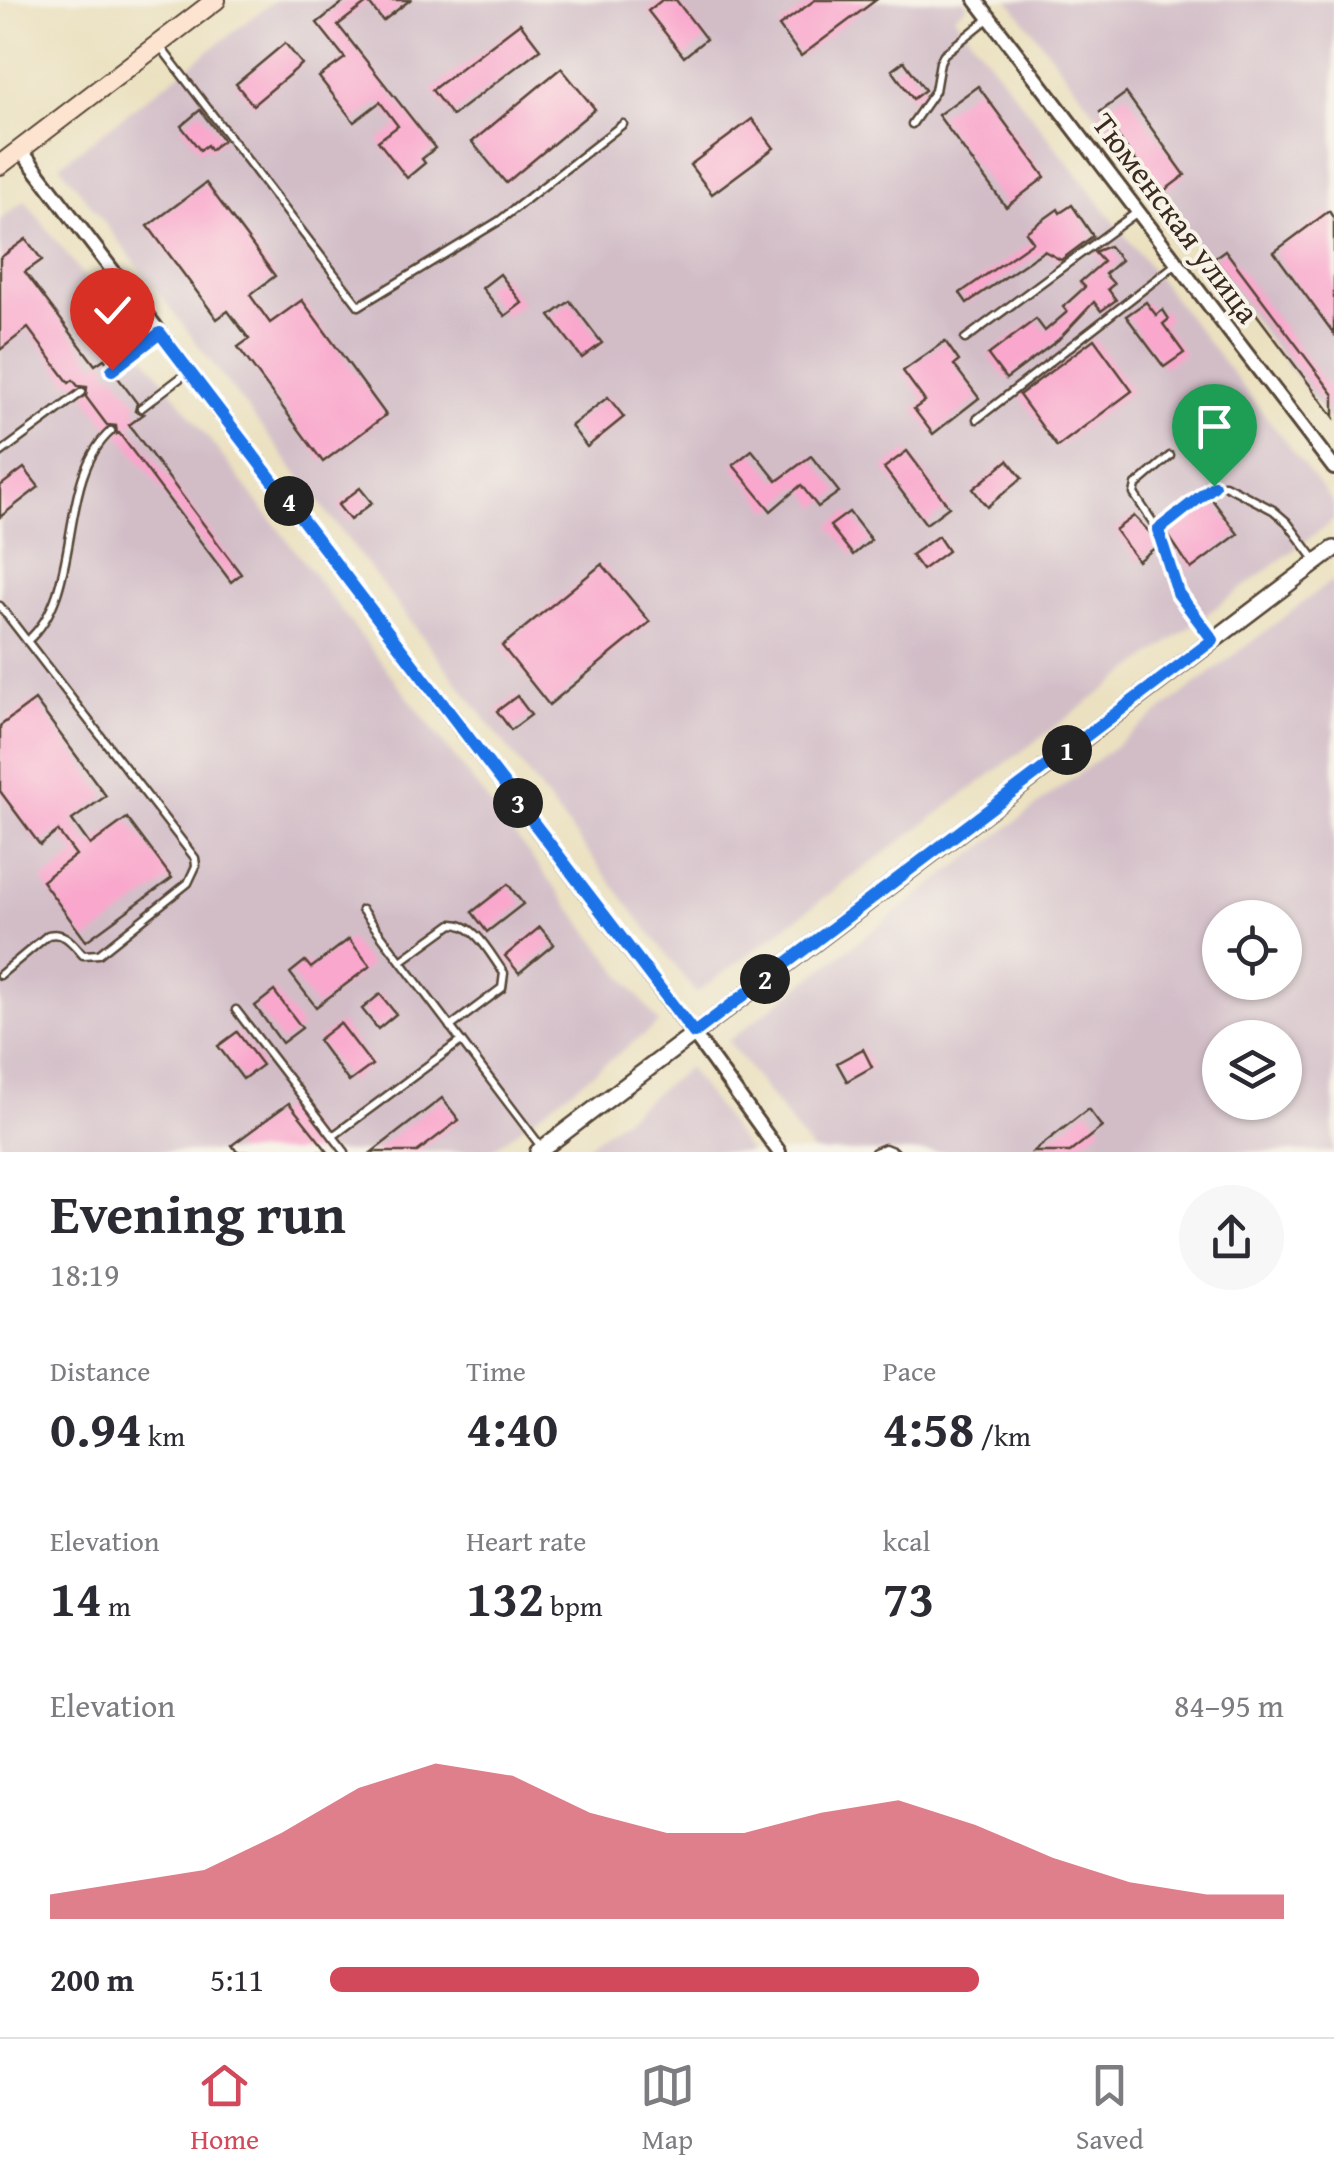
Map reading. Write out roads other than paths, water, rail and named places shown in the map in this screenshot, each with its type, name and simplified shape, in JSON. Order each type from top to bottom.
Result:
[{"type":"main road","points":[[0,165],[216,0]]},
{"type":"street","name":"Тюменская улица","points":[[976,0],[1334,468]]},
{"type":"street","points":[[20,150],[694,1033],[778,1152]]},
{"type":"street","points":[[540,1150],[1334,549]]},
{"type":"lane","points":[[912,124],[935,91],[944,54],[989,18]]},
{"type":"lane","points":[[158,44],[359,306],[498,221],[622,124]]},
{"type":"lane","points":[[965,339],[1137,212]]},
{"type":"lane","points":[[977,419],[1176,264]]},
{"type":"lane","points":[[112,370],[160,333]]},
{"type":"lane","points":[[140,408],[190,371]]},
{"type":"lane","points":[[0,453],[82,392]]},
{"type":"lane","points":[[27,641],[41,628],[53,603],[86,468],[100,441],[111,431]]},
{"type":"lane","points":[[1170,456],[1134,488],[1136,502],[1158,530],[1178,593],[1213,640]]},
{"type":"lane","points":[[1158,530],[1214,486],[1225,485],[1280,514],[1316,562]]},
{"type":"lane","points":[[0,606],[194,858],[196,866],[188,884],[98,954],[83,955],[57,933],[48,935],[0,975]]},
{"type":"lane","points":[[362,910],[540,1150]]},
{"type":"lane","points":[[401,961],[452,924],[462,924],[504,973],[502,988],[450,1027]]},
{"type":"lane","points":[[236,1010],[345,1152]]},
{"type":"lane","points":[[333,1136],[461,1040]]},
{"type":"lane","points":[[875,1152],[885,1148],[894,1152]]}]
